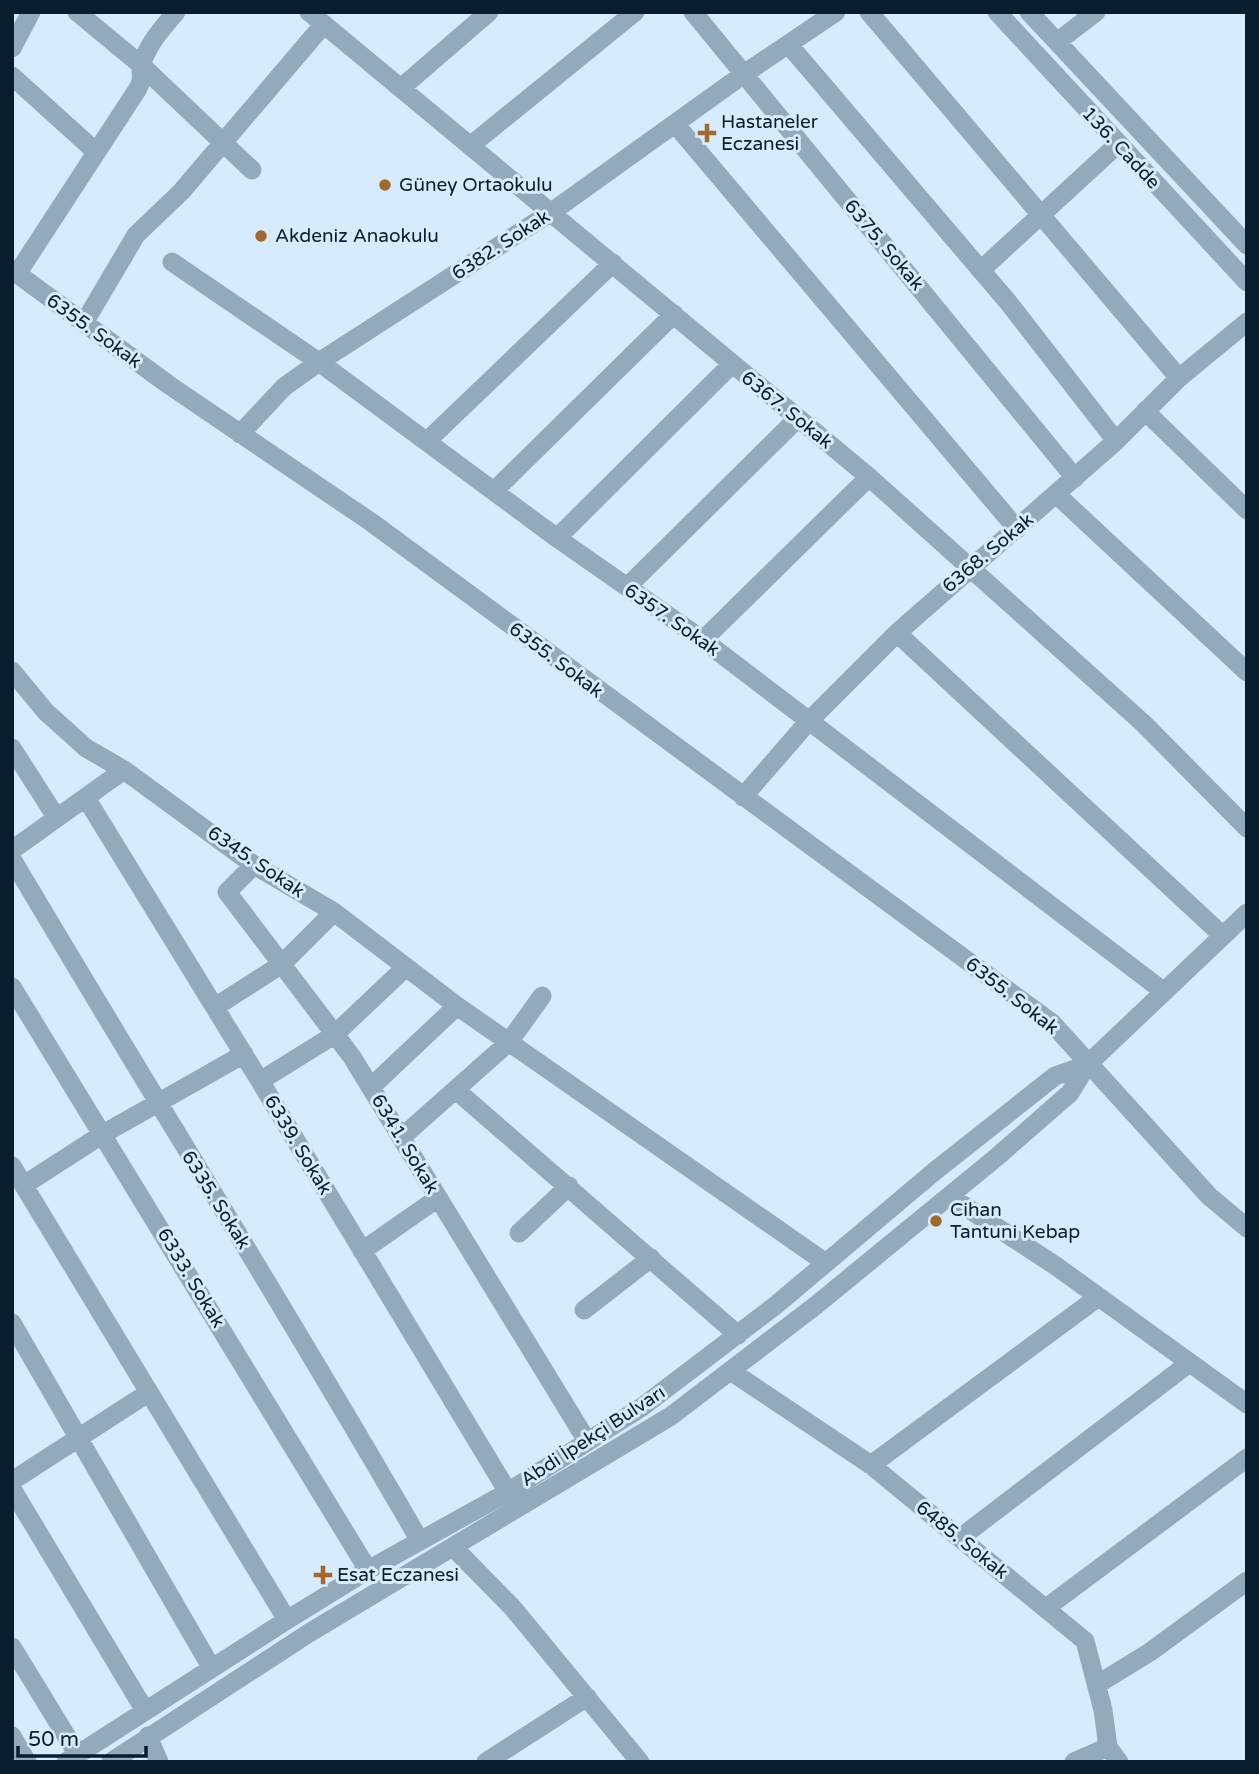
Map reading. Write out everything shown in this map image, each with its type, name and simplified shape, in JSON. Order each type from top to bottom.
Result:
[{"type":"street","points":[[12,48],[32,12]]},
{"type":"street","points":[[77,12],[141,65],[225,141],[252,170]]},
{"type":"street","points":[[14,272],[143,80],[141,65],[176,12]]},
{"type":"street","points":[[401,88],[489,12]]},
{"type":"street","points":[[470,146],[635,12]]},
{"type":"street","name":"6375. Sokak","points":[[693,12],[1074,478]]},
{"type":"street","name":"6382. Sokak","points":[[240,434],[284,387],[319,362],[553,211],[835,12]]},
{"type":"street","points":[[869,12],[1179,378]]},
{"type":"street","name":"136. Cadde","points":[[997,12],[1117,145],[1247,282]]},
{"type":"street","name":"136. Cadde","points":[[1029,12],[1247,245]]},
{"type":"street","points":[[1057,42],[1096,12]]},
{"type":"street","points":[[84,323],[136,234],[181,191],[225,141],[317,18]]},
{"type":"street","name":"6367. Sokak","points":[[317,18],[470,146],[553,211],[731,365],[869,477],[1143,723],[1247,828]]},
{"type":"street","points":[[789,45],[981,270],[1116,441]]},
{"type":"street","points":[[12,76],[95,151]]},
{"type":"street","points":[[676,125],[1017,528]]},
{"type":"street","points":[[981,270],[1117,145]]},
{"type":"street","name":"6357. Sokak","points":[[172,262],[319,362],[557,538],[703,640],[1163,991]]},
{"type":"street","points":[[427,441],[613,263]]},
{"type":"street","name":"6355. Sokak","points":[[14,272],[240,434],[370,522],[1052,1023],[1087,1065],[1209,1196],[1247,1227]]},
{"type":"street","points":[[494,491],[674,314]]},
{"type":"street","name":"6368. Sokak","points":[[743,797],[808,722],[897,633],[969,567],[1116,441],[1179,378],[1247,323]]},
{"type":"street","points":[[557,538],[731,365]]},
{"type":"street","points":[[1146,411],[1247,510]]},
{"type":"street","points":[[626,587],[799,418]]},
{"type":"street","points":[[703,640],[869,477]]},
{"type":"street","points":[[1056,494],[1247,673]]},
{"type":"street","points":[[897,633],[1222,936]]},
{"type":"street","name":"6345. Sokak","points":[[12,671],[46,712],[86,748],[124,770],[254,865],[334,912],[457,1006],[826,1263]]},
{"type":"street","points":[[12,748],[56,817]]},
{"type":"street","points":[[12,850],[124,770]]},
{"type":"street","name":"6339. Sokak","points":[[86,798],[260,1080],[508,1492]]},
{"type":"street","name":"6335. Sokak","points":[[12,859],[158,1105],[322,1371],[420,1541]]},
{"type":"street","name":"6341. Sokak","points":[[254,865],[227,892],[371,1087],[587,1441]]},
{"type":"street","points":[[215,1007],[282,964],[334,912]]},
{"type":"street","name":"Abdi İpekçi Bulvarı","points":[[111,1762],[309,1633],[671,1416],[732,1372],[949,1196],[1070,1093],[1087,1065],[1247,913]]},
{"type":"street","points":[[260,1080],[334,1035],[406,967]]},
{"type":"street","name":"6333. Sokak","points":[[12,987],[368,1570]]},
{"type":"street","points":[[402,1137],[457,1091],[509,1042],[542,996]]},
{"type":"street","points":[[371,1087],[457,1006]]},
{"type":"street","points":[[24,1185],[103,1134],[244,1054]]},
{"type":"street","name":"Abdi İpekçi Bulvarı","points":[[72,1758],[144,1709],[368,1570],[508,1492],[642,1407],[738,1335],[1055,1076],[1087,1065]]},
{"type":"street","points":[[457,1091],[738,1335]]},
{"type":"street","points":[[12,1166],[287,1620]]},
{"type":"street","points":[[519,1233],[569,1186]]},
{"type":"street","points":[[949,1196],[1056,1266],[1188,1364],[1247,1404]]},
{"type":"street","points":[[362,1251],[438,1198]]},
{"type":"street","points":[[584,1310],[651,1258]]},
{"type":"street","points":[[871,1465],[1097,1298]]},
{"type":"street","points":[[12,1323],[211,1667]]},
{"type":"street","points":[[960,1538],[1188,1364]]},
{"type":"street","name":"6485. Sokak","points":[[732,1372],[871,1465],[1085,1641],[1114,1754]]},
{"type":"street","points":[[12,1481],[148,1393]]},
{"type":"street","points":[[1046,1608],[1247,1458]]},
{"type":"street","points":[[12,1489],[144,1709]]},
{"type":"street","points":[[453,1548],[512,1607],[587,1697],[630,1759]]},
{"type":"street","points":[[1098,1684],[1150,1652],[1247,1581]]},
{"type":"street","points":[[12,1647],[72,1758]]},
{"type":"street","points":[[486,1762],[587,1697]]},
{"type":"street","points":[[12,1736],[27,1762]]},
{"type":"street","points":[[148,1736],[159,1762]]},
{"type":"street","points":[[1074,1762],[1114,1754]]},
{"type":"place","name":"Hastaneler Eczanesi","points":[[707,133]]},
{"type":"place","name":"Güney Ortaokulu","points":[[385,185]]},
{"type":"place","name":"Akdeniz Anaokulu","points":[[261,236]]},
{"type":"place","name":"Cihan Tantuni Kebap","points":[[936,1221]]},
{"type":"place","name":"Esat Eczanesi","points":[[323,1575]]}]
